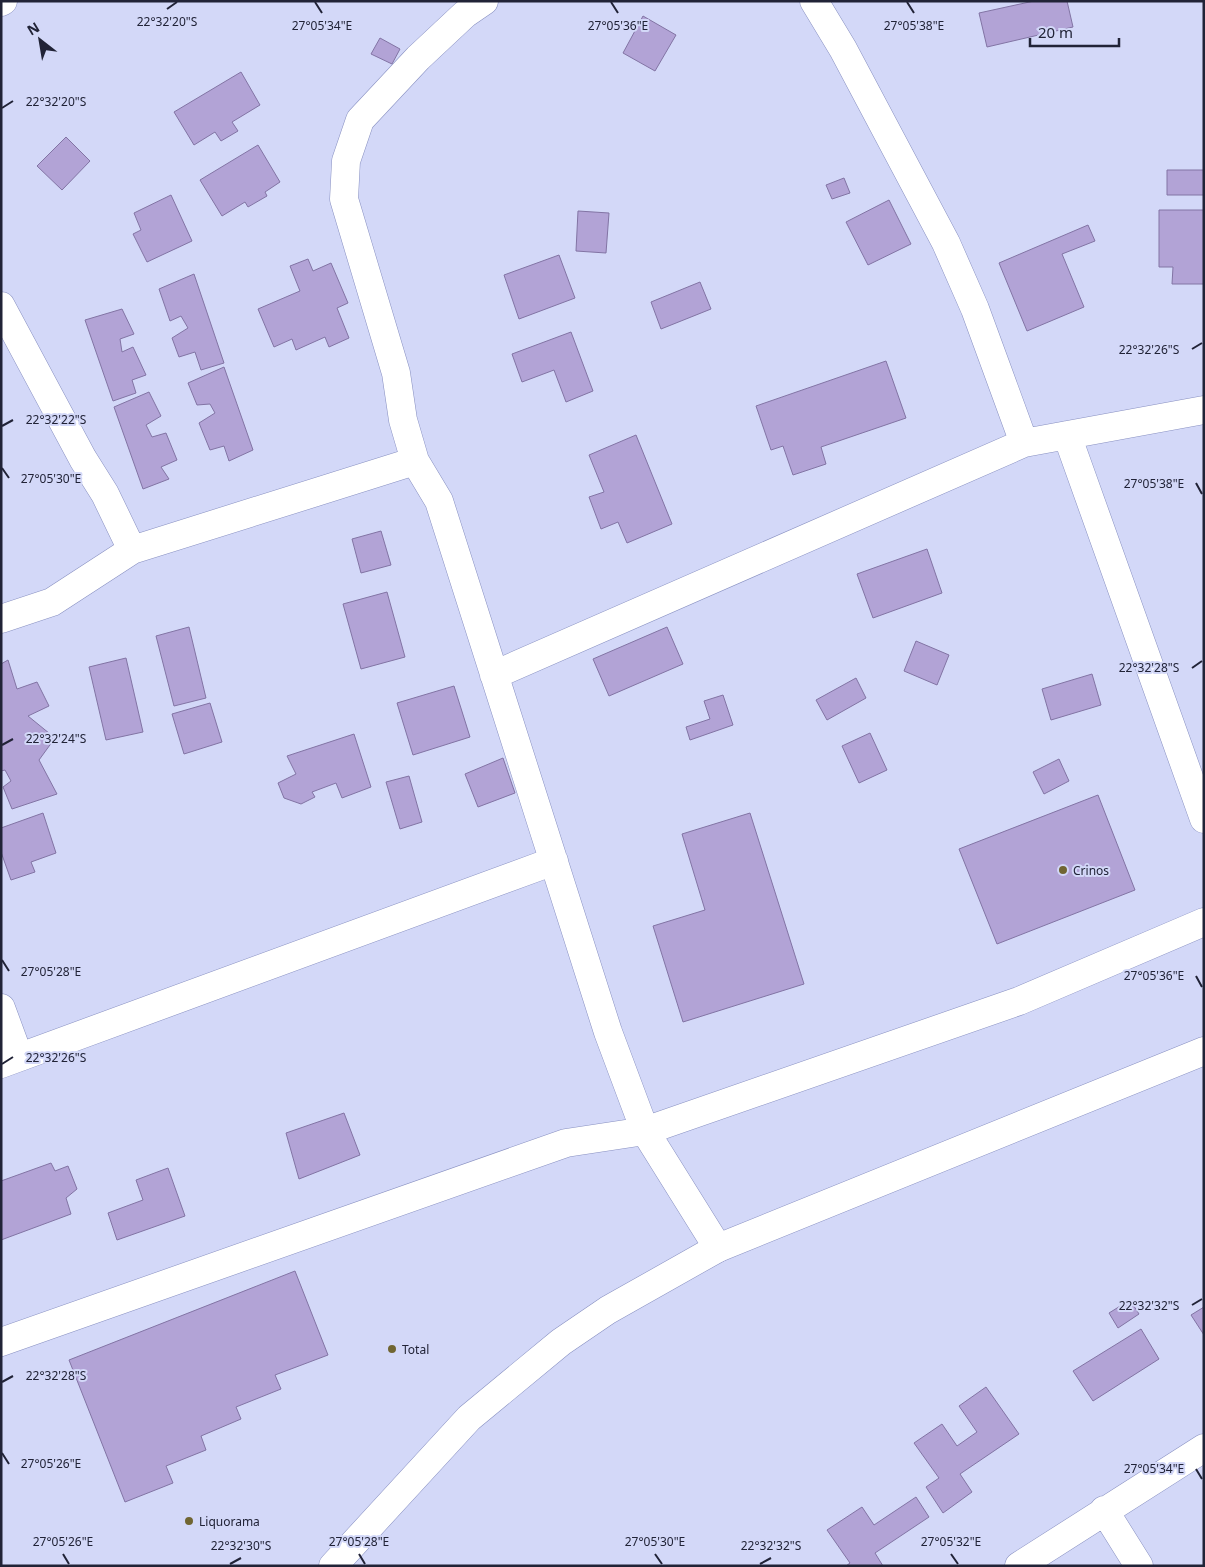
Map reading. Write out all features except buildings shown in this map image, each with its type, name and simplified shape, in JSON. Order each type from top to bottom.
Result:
[{"type":"street","points":[[484,1],[465,14],[418,58],[360,120],[346,161],[344,199],[396,373],[403,420],[414,461],[439,501],[608,1032],[645,1131],[718,1248]]},
{"type":"street","points":[[814,1],[843,49],[946,243],[975,309],[1024,443]]},
{"type":"street","points":[[1,306],[83,459],[105,494],[132,550]]},
{"type":"street","points":[[494,675],[1024,443],[1204,410]]},
{"type":"street","points":[[1067,435],[1204,819]]},
{"type":"street","points":[[1,619],[52,602],[132,550],[414,461]]},
{"type":"street","points":[[1,1008],[10,1060],[554,861]]},
{"type":"street","points":[[1,1342],[566,1142],[645,1131],[1020,1001],[1204,922]]},
{"type":"street","points":[[333,1566],[469,1418],[512,1380],[561,1342],[608,1310],[718,1248],[1204,1051]]},
{"type":"street","points":[[1019,1566],[1104,1510],[1204,1448]]},
{"type":"street","points":[[1104,1510],[1139,1566]]},
{"type":"place","name":"Crinos","points":[[1063,870]]},
{"type":"place","name":"Total","points":[[392,1349]]},
{"type":"place","name":"Liquorama","points":[[189,1521]]}]
